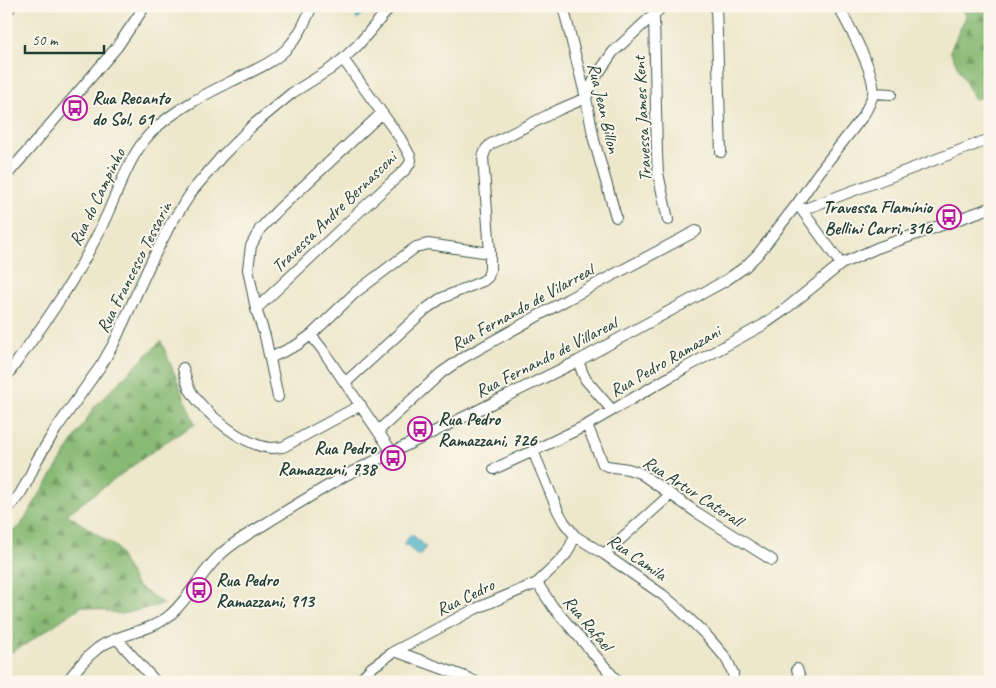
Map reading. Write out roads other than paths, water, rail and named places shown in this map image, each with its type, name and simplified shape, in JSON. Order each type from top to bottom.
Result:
[{"type":"street","points":[[6,13],[11,6]]},
{"type":"street","points":[[6,176],[117,47],[145,6]]},
{"type":"street","name":"Rua do Campinho","points":[[6,377],[75,276],[92,247],[135,152],[146,137],[170,116],[203,95],[266,65],[280,55],[302,28],[312,6]]},
{"type":"street","name":"Rua Francesco Tessarin","points":[[6,511],[20,494],[37,460],[56,429],[102,364],[114,343],[170,225],[193,190],[222,156],[252,126],[292,93],[329,70],[358,45],[390,6]]},
{"type":"street","name":"Rua Jean Billon","points":[[563,6],[586,98],[594,140],[616,217]]},
{"type":"street","points":[[345,383],[426,309],[449,295],[484,281],[488,277],[490,253],[484,152],[491,144],[586,98],[595,78],[613,52],[663,6]]},
{"type":"street","points":[[716,6],[721,152]]},
{"type":"street","points":[[838,6],[864,60],[871,78],[873,93],[891,94]]},
{"type":"street","name":"Travessa James Kent","points":[[654,15],[658,173],[668,220]]},
{"type":"street","name":"Travessa Andre Bernasconi","points":[[256,309],[405,170],[411,160],[400,138],[343,59]]},
{"type":"street","name":"Rua Fernando de Villareal","points":[[67,682],[81,663],[99,648],[117,639],[148,628],[170,615],[184,601],[206,569],[222,553],[346,474],[578,360],[725,281],[758,254],[800,207],[817,175],[863,116],[873,93]]},
{"type":"street","points":[[278,397],[248,269],[251,246],[260,229],[278,210],[382,113]]},
{"type":"street","points":[[842,264],[800,207],[990,139]]},
{"type":"street","name":"Rua Pedro Ramazani","points":[[494,469],[587,425],[763,325],[842,264],[878,248],[990,208]]},
{"type":"street","name":"Rua Fernando de Vilarreal","points":[[378,431],[441,374],[461,359],[551,308],[696,231]]},
{"type":"street","points":[[270,358],[297,345],[311,335],[356,292],[416,247],[428,244],[490,253]]},
{"type":"street","points":[[311,335],[392,452]]},
{"type":"street","points":[[578,360],[586,380],[612,410]]},
{"type":"street","points":[[183,368],[190,389],[211,416],[232,431],[261,446],[283,447],[361,405]]},
{"type":"street","name":"Rua Artur Caterall","points":[[587,425],[603,464],[640,473],[733,537],[772,560]]},
{"type":"street","name":"Rua Camila","points":[[534,451],[558,511],[575,536],[664,595],[707,636],[726,658],[733,673],[733,682]]},
{"type":"street","points":[[604,554],[670,494]]},
{"type":"street","name":"Rua Cedro","points":[[360,682],[371,668],[394,651],[475,608],[537,582],[567,553],[575,536]]},
{"type":"street","name":"Rua Rafael","points":[[537,582],[553,607],[618,682]]},
{"type":"street","points":[[117,639],[156,682]]},
{"type":"street","points":[[394,651],[476,682]]},
{"type":"street","points":[[798,670],[801,682]]},
{"type":"water","points":[[412,534],[426,547],[419,556],[403,543]]},
{"type":"waterway","points":[[357,18],[369,6]]},
{"type":"place","name":"Rua Recanto do Sol, 61","points":[[75,108]]},
{"type":"place","name":"Travessa Flamínio Bellini Carri, 316","points":[[949,217]]},
{"type":"place","name":"Rua Pedro Ramazzani, 726","points":[[420,429]]},
{"type":"place","name":"Rua Pedro Ramazzani, 738","points":[[393,458]]},
{"type":"place","name":"Rua Pedro Ramazzani, 913","points":[[199,590]]}]
